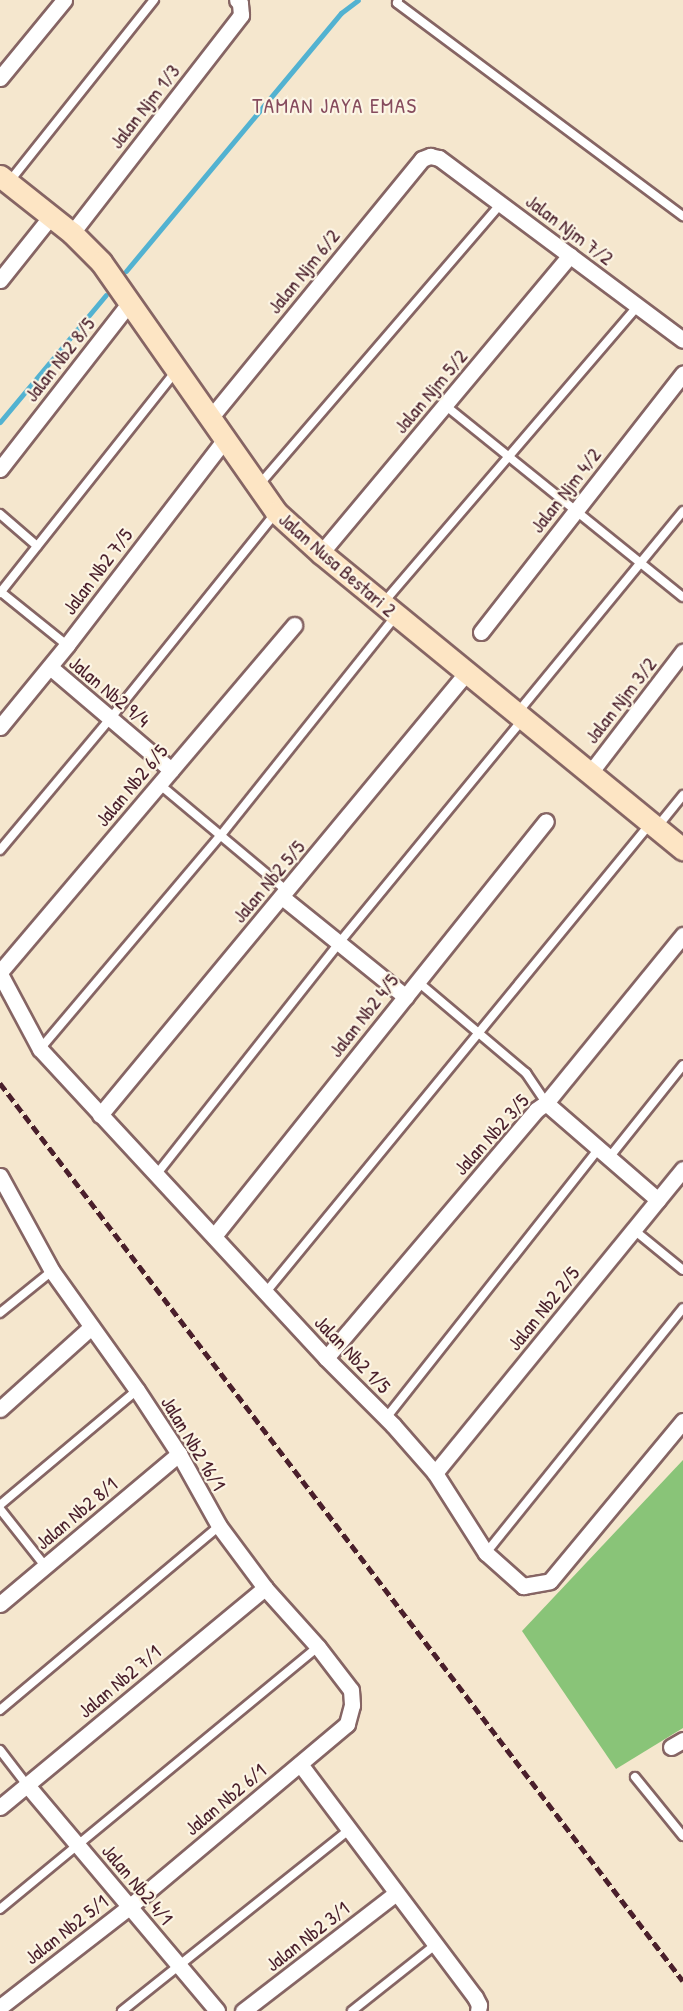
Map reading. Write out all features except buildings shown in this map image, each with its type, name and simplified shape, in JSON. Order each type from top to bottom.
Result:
[{"type":"street","points":[[0,78],[64,0]]},
{"type":"street","name":"Jalan Njm 1/3","points":[[72,233],[241,15],[239,1]]},
{"type":"street","name":"Jalan Njm 7/2","points":[[430,156],[439,158],[683,340]]},
{"type":"street","name":"Jalan Njm 6/2","points":[[211,417],[422,159],[430,156]]},
{"type":"street","name":"Jalan Nusa Bestari 2","points":[[4,179],[72,233],[101,262],[276,512],[321,554],[683,849]]},
{"type":"street","points":[[0,280],[51,216]]},
{"type":"street","name":"Jalan Njm 5/2","points":[[321,554],[570,255]]},
{"type":"street","name":"Jalan Nb2 8/5","points":[[0,470],[129,303]]},
{"type":"street","name":"Jalan Njm 4/2","points":[[481,632],[683,373]]},
{"type":"street","name":"Jalan Nb2 7/5","points":[[0,727],[68,645],[225,439]]},
{"type":"street","name":"Jalan Nb2 6/5","points":[[0,973],[294,625]]},
{"type":"street","name":"Jalan Njm 3/2","points":[[590,773],[683,652]]},
{"type":"street","name":"Jalan Nb2 9/4","points":[[50,667],[171,770]]},
{"type":"street","name":"Jalan Nb2 5/5","points":[[100,1115],[467,672]]},
{"type":"street","name":"Jalan Nb2 4/5","points":[[214,1236],[546,821]]},
{"type":"street","points":[[285,894],[406,997]]},
{"type":"street","name":"Jalan Nb2 3/5","points":[[326,1358],[536,1110],[546,1103],[683,935]]},
{"type":"street","name":"Jalan Nb2 1/5","points":[[0,973],[40,1049],[326,1358],[386,1418],[435,1473],[486,1553],[523,1586],[550,1581],[683,1421]]},
{"type":"street","points":[[546,1103],[658,1200]]},
{"type":"street","name":"Jalan Nb2 2/5","points":[[435,1473],[683,1169]]},
{"type":"street","name":"Jalan Nb2 16/1","points":[[0,1176],[6,1203],[137,1390],[179,1454],[219,1526],[265,1588],[318,1647],[351,1690],[352,1705],[347,1724]]},
{"type":"street","points":[[0,1409],[91,1327]]},
{"type":"street","name":"Jalan Nb2 8/1","points":[[0,1604],[179,1454]]},
{"type":"street","name":"Jalan Nb2 7/1","points":[[0,1807],[265,1588]]},
{"type":"street","name":"Jalan Nb2 6/1","points":[[129,1907],[347,1724]]},
{"type":"street","points":[[300,1764],[475,1997],[479,2006],[478,2011]]},
{"type":"street","name":"Jalan Nb2 4/1","points":[[27,1785],[217,2011]]},
{"type":"street","name":"Jalan Nb2 3/1","points":[[243,2011],[396,1893]]},
{"type":"street","name":"Jalan Nb2 5/1","points":[[0,2007],[129,1907]]},
{"type":"lane","points":[[4,179],[154,0]]},
{"type":"lane","points":[[398,0],[397,3],[406,10],[683,216]]},
{"type":"lane","points":[[258,486],[501,204]]},
{"type":"lane","points":[[40,1049],[221,835],[390,609],[509,457],[638,306]]},
{"type":"lane","points":[[68,645],[0,593],[176,371]]},
{"type":"lane","points":[[446,406],[683,597]]},
{"type":"lane","points":[[156,1175],[683,511]]},
{"type":"lane","points":[[0,850],[110,719],[276,512]]},
{"type":"lane","points":[[0,514],[37,546]]},
{"type":"lane","points":[[159,784],[221,835],[285,894]]},
{"type":"lane","points":[[266,1292],[479,1033],[654,825],[683,795]]},
{"type":"lane","points":[[417,981],[526,1073],[546,1103]]},
{"type":"lane","points":[[386,1418],[603,1154],[683,1065]]},
{"type":"lane","points":[[634,1230],[683,1270]]},
{"type":"lane","points":[[0,1313],[52,1271]]},
{"type":"lane","points":[[486,1553],[683,1308]]},
{"type":"lane","points":[[45,1566],[0,1507],[137,1390]]},
{"type":"lane","points":[[0,1710],[219,1526]]},
{"type":"lane","points":[[0,1909],[318,1647]]},
{"type":"lane","points":[[0,1750],[27,1785]]},
{"type":"lane","points":[[634,1777],[683,1835]]},
{"type":"lane","points":[[122,2011],[349,1830]]},
{"type":"lane","points":[[352,2011],[435,1945]]},
{"type":"green space","points":[[683,1460],[683,1728],[616,1769],[522,1631]]},
{"type":"waterway","points":[[126,271],[341,13],[358,0]]},
{"type":"waterway","points":[[0,422],[106,295]]},
{"type":"railway","points":[[0,1083],[683,1981]]},
{"type":"district","name":"TAMAN JAYA EMAS","points":[[335,106]]}]
